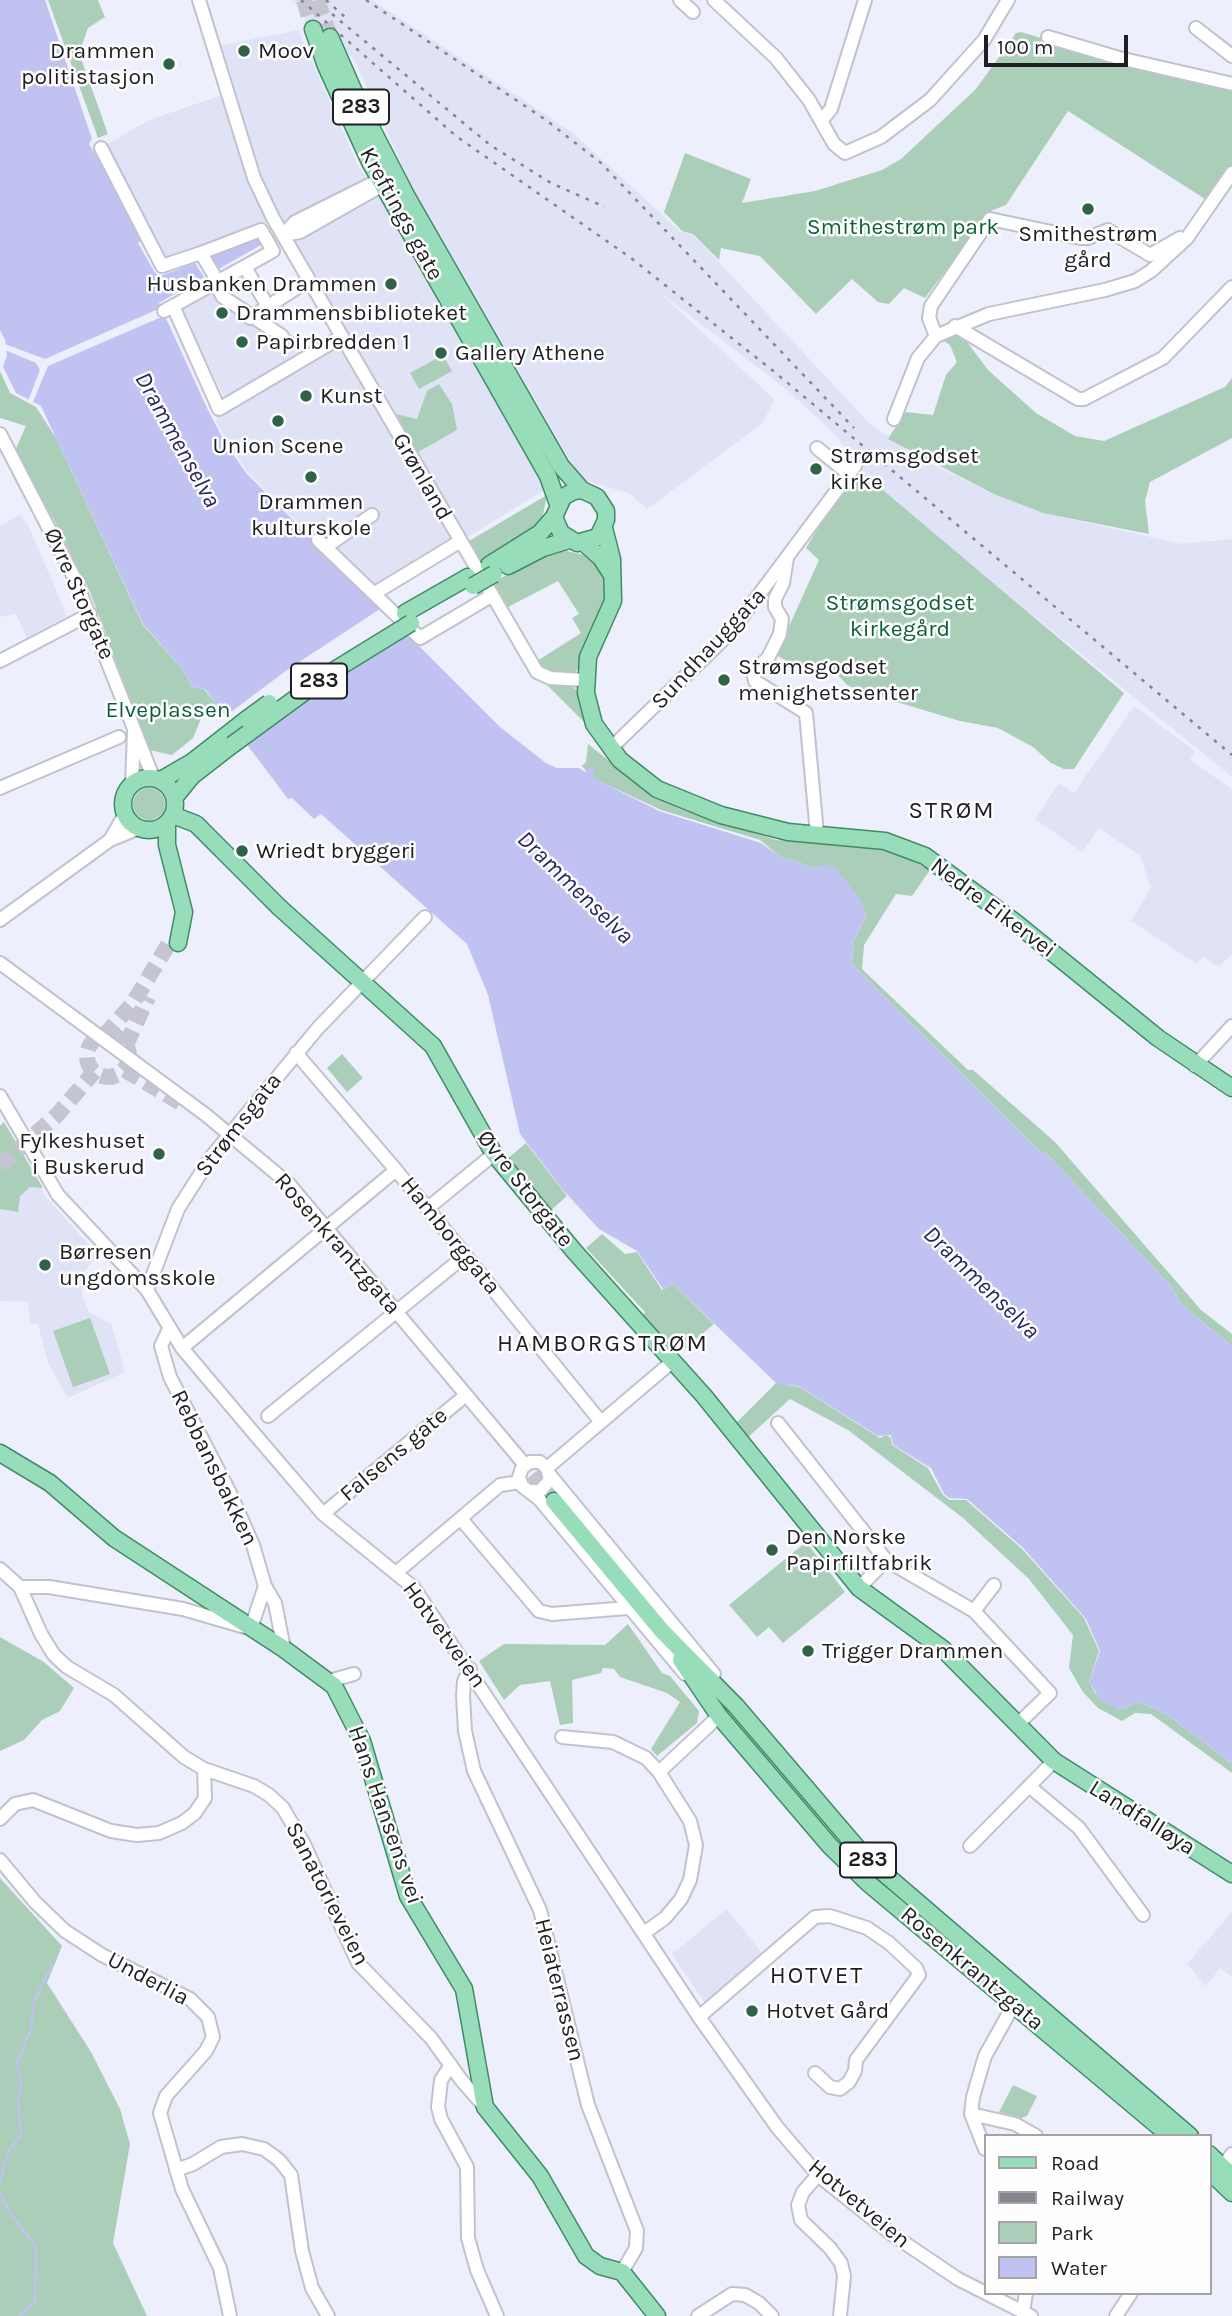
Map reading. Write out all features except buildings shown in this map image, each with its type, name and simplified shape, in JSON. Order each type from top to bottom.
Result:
[{"type":"main road","name":"Kreftings gate","points":[[313,29],[348,117],[561,466],[582,490]]},
{"type":"main road","name":"Kreftings gate","points":[[330,37],[386,180],[530,442],[554,489],[556,510]]},
{"type":"main road","name":"283","points":[[175,797],[228,741],[326,663],[492,569],[535,537],[569,493],[582,490],[603,503],[606,511],[604,528],[598,537],[535,551],[492,569]]},
{"type":"main road","name":"283","points":[[556,510],[556,527],[576,542]]},
{"type":"main road","points":[[604,528],[612,559],[613,601],[591,649],[586,680],[590,713],[610,749]]},
{"type":"main road","points":[[576,542],[601,558],[612,575]]},
{"type":"main road","name":"283","points":[[132,783],[157,778],[184,768],[228,741]]},
{"type":"main road","name":"Nedre Eikervei","points":[[610,749],[657,789],[695,807],[760,826],[885,841],[925,856],[1016,923],[1195,1066],[1232,1088]]},
{"type":"main road","points":[[132,783],[123,798],[125,814],[143,829],[170,884],[175,915],[174,942],[184,912],[167,845],[175,797],[157,778]]},
{"type":"main road","points":[[143,829],[170,819]]},
{"type":"main road","name":"Øvre Storgate","points":[[170,819],[196,824],[279,907],[433,1045],[494,1154],[575,1251],[673,1361],[859,1588],[943,1649],[1054,1761]]},
{"type":"main road","name":"Hans Hansens vei","points":[[0,1453],[50,1483],[114,1538],[284,1649],[329,1681],[339,1692],[362,1741],[408,1896],[464,1989],[485,2107],[540,2176],[586,2256],[600,2266],[622,2272],[657,2316]]},
{"type":"main road","name":"Rosenkrantzgata","points":[[554,1501],[662,1631],[736,1706],[865,1857],[1168,2134]]},
{"type":"main road","name":"Rosenkrantzgata","points":[[662,1631],[719,1716],[830,1846],[868,1883],[1018,1997],[1188,2134]]},
{"type":"main road","name":"Landfalløya","points":[[1054,1761],[1232,1874]]},
{"type":"main road","points":[[1220,2170],[1232,2193]]},
{"type":"street","name":"Grønland","points":[[199,0],[254,178],[341,337],[537,672],[550,678],[586,680]]},
{"type":"street","points":[[680,0],[693,12]]},
{"type":"street","points":[[714,0],[768,48],[822,120],[834,144],[845,153],[881,137],[914,114],[956,74],[984,40],[1008,0]]},
{"type":"street","points":[[822,120],[831,109],[865,0]]},
{"type":"street","points":[[1196,28],[1232,55]]},
{"type":"street","points":[[1048,37],[1132,61],[1232,84]]},
{"type":"street","points":[[101,148],[162,266],[261,230],[274,218]]},
{"type":"street","points":[[894,419],[918,358],[936,336],[989,314],[1127,283],[1152,271],[1192,230],[1232,173]]},
{"type":"street","points":[[283,235],[295,222],[386,180]]},
{"type":"street","points":[[936,336],[929,318],[931,306],[990,219],[1088,238],[1108,230],[1150,256]]},
{"type":"street","points":[[261,230],[273,251],[169,308],[184,323],[219,409],[341,337]]},
{"type":"street","points":[[1127,283],[1150,256],[1192,230]]},
{"type":"street","points":[[201,253],[223,297],[282,336]]},
{"type":"street","points":[[245,267],[267,305]]},
{"type":"street","points":[[250,317],[309,280]]},
{"type":"street","points":[[955,326],[1078,399],[1084,399],[1163,358],[1232,287]]},
{"type":"street","points":[[297,346],[310,355]]},
{"type":"street","name":"Øvre Storgate","points":[[0,435],[52,529],[90,614],[134,732],[157,778]]},
{"type":"street","name":"Sundhauggata","points":[[610,749],[731,632],[852,470],[817,448]]},
{"type":"street","points":[[372,514],[322,543],[420,638],[493,600]]},
{"type":"street","points":[[375,593],[459,542]]},
{"type":"street","points":[[787,558],[783,583],[775,599],[775,607],[782,619],[780,634],[768,659],[754,671],[754,677],[755,681],[806,713],[817,834]]},
{"type":"street","points":[[0,661],[90,614]]},
{"type":"street","name":"Øvre Storgate","points":[[132,783],[134,732]]},
{"type":"street","points":[[0,788],[119,737]]},
{"type":"street","points":[[110,840],[125,814]]},
{"type":"street","points":[[0,920],[110,840],[143,829]]},
{"type":"street","name":"Strømsgata","points":[[148,1290],[178,1209],[229,1134],[296,1053],[425,916]]},
{"type":"street","name":"Rosenkrantzgata","points":[[0,955],[21,977]]},
{"type":"street","name":"Rosenkrantzgata","points":[[0,963],[229,1134],[289,1184],[525,1465]]},
{"type":"street","points":[[1195,1066],[1232,1026]]},
{"type":"street","name":"Hamborggata","points":[[296,1053],[428,1208],[601,1422]]},
{"type":"street","name":"Hotvetveien","points":[[0,1096],[58,1195],[148,1290],[182,1348],[323,1514],[414,1588],[699,2017],[777,2127],[818,2175],[893,2235],[947,2273],[984,2292]]},
{"type":"street","points":[[428,1208],[494,1154]]},
{"type":"street","points":[[182,1348],[396,1170]]},
{"type":"street","points":[[268,1416],[466,1255]]},
{"type":"street","name":"Rebbansbakken","points":[[169,1329],[160,1346],[170,1377],[230,1493],[253,1545],[265,1586],[275,1603],[284,1649]]},
{"type":"street","points":[[397,1572],[500,1485],[545,1488],[549,1472],[601,1422],[673,1361]]},
{"type":"street","name":"Falsens gate","points":[[323,1514],[466,1395]]},
{"type":"street","points":[[778,1423],[886,1560],[974,1611],[1050,1693],[1018,1724]]},
{"type":"street","points":[[525,1486],[520,1472],[525,1465],[540,1462],[549,1472]]},
{"type":"street","name":"Rosenkrantzgata","points":[[549,1472],[703,1661],[736,1706]]},
{"type":"street","name":"Rosenkrantzgata","points":[[525,1486],[703,1695]]},
{"type":"street","points":[[461,1519],[539,1611],[552,1615],[628,1608]]},
{"type":"street","points":[[859,1588],[886,1560]]},
{"type":"street","name":"Sanatorieveien","points":[[0,1569],[20,1587],[54,1655],[67,1667],[114,1695],[184,1757],[204,1769],[254,1786],[283,1808],[309,1855],[358,1963],[431,2038],[485,2107]]},
{"type":"street","points":[[974,1611],[994,1585]]},
{"type":"street","points":[[20,1587],[49,1587],[183,1609],[234,1625],[249,1626],[265,1586]]},
{"type":"street","name":"Heiaterrassen","points":[[470,1669],[464,1681],[463,1696],[465,1731],[474,1771],[540,1910],[588,2105],[637,2231],[636,2248],[622,2272]]},
{"type":"street","points":[[329,1681],[354,1674]]},
{"type":"street","points":[[659,1772],[719,1716]]},
{"type":"street","points":[[562,1737],[613,1742],[646,1758],[659,1772],[690,1821],[696,1845],[690,1880],[681,1899],[665,1918],[644,1933]]},
{"type":"street","points":[[970,1846],[1054,1761]]},
{"type":"street","points":[[0,1819],[15,1804],[33,1800],[111,1831],[137,1835],[159,1833],[182,1823],[195,1813],[205,1798],[204,1769]]},
{"type":"street","points":[[1029,1786],[1079,1828],[1143,1915]]},
{"type":"street","name":"Underlia","points":[[0,1860],[26,1892],[65,1931],[102,1955],[190,1999],[208,2017],[214,2037],[206,2051],[166,2096],[160,2113],[176,2170],[196,2221],[220,2268],[229,2316]]},
{"type":"street","points":[[699,2017],[814,1917],[830,1916],[867,1928],[889,1943],[916,1968],[919,1975],[856,2060],[855,2071],[849,2081],[840,2089],[830,2088],[816,2073]]},
{"type":"street","points":[[984,2146],[971,2114],[973,2097],[985,2056],[1018,1997]]},
{"type":"street","points":[[451,2065],[441,2080],[438,2107],[467,2167],[468,2238],[477,2270],[497,2316]]},
{"type":"street","points":[[971,2114],[1015,2123],[1034,2134]]},
{"type":"street","points":[[176,2170],[193,2164],[221,2147],[242,2144],[264,2149],[279,2160],[291,2175],[302,2251],[313,2288],[328,2316]]},
{"type":"street","points":[[818,2175],[803,2192],[798,2205],[801,2220],[830,2248],[841,2263],[844,2276],[840,2316]]},
{"type":"street","points":[[698,2316],[732,2294],[745,2295],[772,2316]]},
{"type":"street","name":"Hotvetveien","points":[[990,2295],[1027,2314]]},
{"type":"street","points":[[1026,2295],[1027,2314]]},
{"type":"street","points":[[1116,2316],[1130,2295]]},
{"type":"shaded area","points":[[293,0],[372,0],[573,133],[681,232],[693,235],[870,424],[919,458],[994,494],[1043,513],[1182,544],[1232,539],[1232,777],[932,533],[859,470],[837,436],[787,390],[657,290],[774,399],[763,423],[647,509],[629,493],[590,482],[578,474],[410,183],[356,63],[334,37],[305,23],[304,10]]},
{"type":"shaded area","points":[[298,30],[359,167],[386,205],[545,490],[375,593],[366,590],[247,472],[216,422],[219,409],[341,337],[273,219],[162,263],[101,148],[149,120],[228,93],[214,47]]},
{"type":"shaded area","name":"Papirbredden 1","points":[[209,292],[303,352],[224,397],[181,308],[206,297]]},
{"type":"shaded area","points":[[20,515],[28,525],[67,616],[27,638],[16,614],[0,617],[0,526]]},
{"type":"shaded area","points":[[1134,706],[1195,751],[1190,760],[1232,789],[1232,955],[1218,967],[1203,957],[1197,964],[1131,921],[1151,888],[1140,856],[1099,828],[1082,852],[1035,819],[1059,783],[1074,793]]},
{"type":"shaded area","name":"Børresen ungdomsskole","points":[[6,1129],[46,1197],[98,1255],[82,1274],[82,1296],[90,1313],[111,1324],[125,1372],[68,1398],[48,1363],[38,1324],[30,1323],[28,1302],[0,1301],[0,1134]]},
{"type":"shaded area","points":[[727,1909],[764,1956],[707,2006],[672,1954]]},
{"type":"shaded area","points":[[1232,1912],[1232,1977],[1220,1968],[1206,1986],[1187,1964]]},
{"type":"green space","points":[[48,0],[98,0],[105,17],[88,28],[79,53],[108,134],[98,138]]},
{"type":"green space","name":"Smithestrøm park","points":[[1021,32],[1136,66],[1232,88],[1232,165],[1208,201],[1068,111],[1006,205],[990,211],[925,298],[904,288],[889,304],[878,302],[852,279],[816,314],[760,256],[721,248],[719,260],[693,234],[682,231],[664,212],[685,153],[751,179],[742,203],[815,191],[882,170],[901,159],[976,89],[1016,33]]},
{"type":"green space","points":[[955,326],[988,370],[1036,413],[1075,436],[1104,441],[1225,387],[1232,378],[1232,438],[1150,482],[1145,501],[1149,534],[1043,513],[994,494],[888,439],[905,412],[933,415],[946,375],[957,362],[950,345],[936,336]]},
{"type":"green space","points":[[443,355],[452,371],[419,389],[410,373]]},
{"type":"green space","name":"Elveplassen","points":[[0,371],[10,393],[36,407],[56,438],[143,625],[183,670],[192,687],[204,689],[221,710],[202,716],[193,738],[172,755],[149,750],[90,592],[54,520],[14,453],[26,426],[0,418]]},
{"type":"green space","points":[[439,384],[452,404],[457,430],[418,452],[396,414],[417,419],[427,391]]},
{"type":"green space","name":"Strømsgodset kirkegård","points":[[859,470],[1124,693],[1074,769],[1064,769],[1051,763],[1033,747],[998,728],[960,721],[867,693],[847,685],[833,669],[819,679],[776,655],[819,560],[806,548],[844,487]]},
{"type":"green space","points":[[547,495],[541,524],[481,561],[469,541]]},
{"type":"green space","points":[[567,551],[584,555],[598,566],[605,578],[608,595],[580,666],[575,672],[550,672],[537,661],[581,633],[572,618],[579,614],[558,581],[508,607],[494,582],[546,553]]},
{"type":"green space","points":[[548,686],[572,686],[578,691],[584,722]]},
{"type":"green space","points":[[588,744],[652,795],[680,809],[776,840],[868,846],[899,854],[930,870],[912,896],[896,894],[864,945],[862,969],[968,1070],[973,1070],[1055,1142],[1201,1310],[1232,1334],[1232,1346],[1182,1305],[1171,1286],[1047,1154],[1039,1151],[852,964],[854,940],[867,915],[815,868],[779,856],[760,840],[661,810],[591,777],[582,766],[586,762]]},
{"type":"green space","points":[[149,788],[160,793],[165,804],[160,815],[149,820],[138,815],[133,804],[138,793]]},
{"type":"green space","points":[[342,1054],[363,1078],[347,1092],[327,1068]]},
{"type":"green space","points":[[4,1122],[43,1188],[30,1187],[20,1196],[18,1212],[0,1209],[0,1126]]},
{"type":"green space","points":[[526,1143],[567,1196],[550,1211],[507,1159]]},
{"type":"green space","points":[[602,1234],[625,1254],[637,1252],[662,1290],[673,1284],[714,1324],[676,1356],[642,1318],[645,1312],[586,1248]]},
{"type":"green space","points":[[90,1318],[110,1374],[73,1387],[53,1331]]},
{"type":"green space","points":[[776,1383],[799,1387],[880,1438],[886,1435],[891,1438],[892,1445],[928,1468],[943,1495],[950,1500],[966,1500],[1022,1549],[1084,1618],[1099,1651],[1089,1682],[1095,1693],[1119,1710],[1140,1702],[1167,1715],[1232,1764],[1232,1773],[1151,1714],[1135,1713],[1122,1721],[1098,1708],[1083,1692],[1069,1668],[1073,1635],[1029,1579],[963,1518],[848,1430],[790,1399],[746,1439],[734,1425]]},
{"type":"green space","points":[[806,1542],[845,1592],[783,1643],[769,1627],[757,1637],[729,1605]]},
{"type":"green space","points":[[628,1624],[662,1673],[670,1676],[699,1711],[697,1723],[657,1756],[651,1749],[680,1702],[667,1693],[620,1677],[614,1669],[603,1668],[601,1673],[572,1680],[573,1723],[560,1725],[550,1681],[520,1685],[504,1700],[479,1661],[504,1644],[605,1645]]},
{"type":"green space","points":[[0,1637],[44,1662],[74,1688],[60,1711],[42,1720],[24,1740],[0,1751]]},
{"type":"green space","points":[[0,1878],[62,1946],[47,1983],[91,2052],[120,2109],[130,2144],[113,2243],[147,2316],[0,2316]]},
{"type":"green space","points":[[1013,2085],[1037,2096],[1027,2116],[1021,2118],[999,2112]]},
{"type":"water","name":"Drammenselva","points":[[0,0],[45,0],[92,139],[89,144],[146,237],[138,243],[155,273],[160,276],[195,263],[204,277],[159,303],[207,408],[224,441],[246,473],[500,727],[546,763],[557,768],[579,768],[585,772],[590,767],[596,770],[592,777],[659,811],[761,843],[779,856],[815,868],[825,864],[836,868],[859,898],[867,915],[854,940],[852,964],[1039,1151],[1047,1154],[1171,1286],[1182,1305],[1232,1346],[1232,1764],[1167,1715],[1140,1702],[1119,1710],[1102,1702],[1089,1682],[1100,1651],[1086,1619],[1023,1548],[967,1499],[949,1498],[944,1494],[931,1468],[893,1445],[891,1435],[878,1436],[798,1386],[777,1384],[673,1284],[663,1289],[637,1251],[599,1229],[563,1190],[520,1134],[488,995],[467,944],[321,814],[314,819],[292,798],[288,799],[205,689],[192,687],[183,670],[143,624],[41,406],[16,393],[3,367],[7,355],[5,340],[0,330]]},
{"type":"water","points":[[257,238],[261,245],[215,271],[207,256]]},
{"type":"pier","points":[[163,307],[166,315],[48,366],[32,404],[28,401],[40,370],[36,363],[3,349],[2,343],[45,359]]},
{"type":"pier","points":[[383,607],[408,631],[336,675],[242,743],[223,718],[287,670]]},
{"type":"waterway","points":[[0,2182],[8,2152],[21,2135],[18,2101],[21,2084],[17,2063],[31,2029],[34,2002],[52,1965]]},
{"type":"waterway","points":[[0,2193],[10,2213],[36,2247],[35,2302],[18,2316]]},
{"type":"tunnel","points":[[304,0],[313,29]]},
{"type":"tunnel","points":[[317,0],[330,37]]},
{"type":"tunnel","points":[[282,336],[297,346]]},
{"type":"tunnel","points":[[104,1036],[133,1003],[171,940]]},
{"type":"tunnel","points":[[126,1045],[148,997]]},
{"type":"tunnel","points":[[108,1035],[123,1041],[129,1056],[123,1071],[108,1077],[93,1071],[87,1056],[93,1041],[108,1035]]},
{"type":"tunnel","points":[[125,1070],[186,1106]]},
{"type":"tunnel","points":[[0,1166],[58,1114],[94,1072]]},
{"type":"tunnel","points":[[517,1456],[554,1501]]},
{"type":"railway","points":[[301,0],[456,136],[631,258],[777,374],[1232,755]]},
{"type":"railway","points":[[326,0],[345,17]]},
{"type":"railway","points":[[366,0],[546,120],[601,163],[854,428]]},
{"type":"railway","points":[[332,14],[490,145],[551,183],[605,207]]},
{"type":"place","name":"Moov","points":[[244,51]]},
{"type":"place","name":"Drammen politistasjon","points":[[169,64]]},
{"type":"place","name":"Smithestrøm gård","points":[[1088,209]]},
{"type":"place","name":"Husbanken Drammen","points":[[391,284]]},
{"type":"place","name":"Drammensbiblioteket","points":[[222,313]]},
{"type":"place","name":"Papirbredden 1","points":[[242,342]]},
{"type":"place","name":"Gallery Athene","points":[[441,353]]},
{"type":"place","name":"Kunst","points":[[306,396]]},
{"type":"place","name":"Union Scene","points":[[278,421]]},
{"type":"place","name":"Strømsgodset kirke","points":[[816,469]]},
{"type":"place","name":"Drammen kulturskole","points":[[311,477]]},
{"type":"place","name":"Strømsgodset menighetssenter","points":[[724,680]]},
{"type":"place","name":"Wriedt bryggeri","points":[[242,851]]},
{"type":"place","name":"Fylkeshuset i Buskerud","points":[[159,1154]]},
{"type":"place","name":"Børresen ungdomsskole","points":[[45,1265]]},
{"type":"place","name":"Den Norske Papirfiltfabrik","points":[[772,1550]]},
{"type":"place","name":"Trigger Drammen","points":[[808,1651]]},
{"type":"place","name":"Hotvet Gård","points":[[752,2011]]},
{"type":"district","name":"STRØM","points":[[952,811]]},
{"type":"district","name":"HAMBORGSTRØM","points":[[603,1344]]},
{"type":"district","name":"HOTVET","points":[[817,1976]]}]
